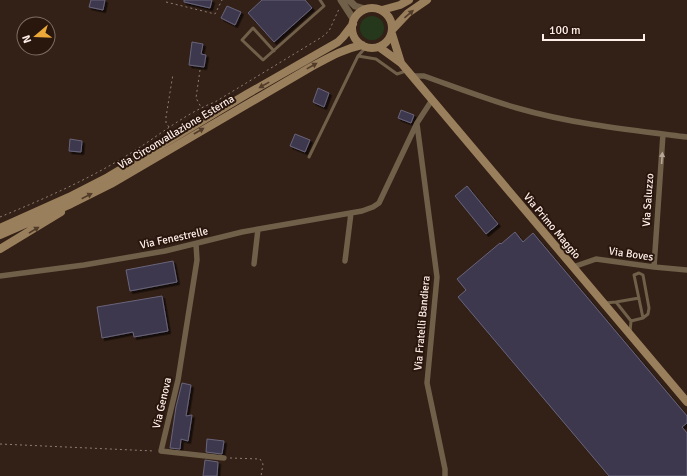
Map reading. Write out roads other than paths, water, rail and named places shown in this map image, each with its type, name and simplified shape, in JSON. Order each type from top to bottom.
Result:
[{"type":"main road","points":[[382,10],[400,5],[409,0]]},
{"type":"main road","points":[[392,32],[390,19],[382,10],[376,8],[365,9],[359,12],[353,22],[354,37],[364,46],[372,48],[379,47],[386,43],[392,32],[408,13],[427,0]]},
{"type":"main road","name":"Via Circonvallazione Esterna","points":[[0,228],[69,197],[108,177],[338,42],[353,22]]},
{"type":"main road","name":"Via Primo Maggio","points":[[392,32],[401,63]]},
{"type":"main road","name":"Via Circonvallazione Esterna","points":[[0,235],[71,204],[111,184],[337,53],[350,47],[364,46]]},
{"type":"main road","name":"Via Primo Maggio","points":[[379,47],[401,63],[629,334],[686,399]]},
{"type":"main road","points":[[0,249],[54,218],[71,204]]},
{"type":"street","points":[[344,0],[365,9]]},
{"type":"street","points":[[344,0],[353,22]]},
{"type":"street","points":[[409,73],[424,76],[517,108],[588,124],[687,137]]},
{"type":"street","name":"Via Fenestrelle","points":[[0,276],[84,265],[165,251],[242,232],[373,208],[379,203],[417,123],[432,100]]},
{"type":"street","name":"Via Fratelli Bandiera","points":[[417,123],[437,277],[427,383],[445,468],[445,476]]},
{"type":"street","name":"Via Saluzzo","points":[[654,267],[663,134]]},
{"type":"street","points":[[345,261],[351,213]]},
{"type":"street","points":[[254,264],[258,229]]},
{"type":"street","name":"Via Genova","points":[[196,244],[197,260],[178,380],[161,451],[224,458]]},
{"type":"street","name":"Via Boves","points":[[573,267],[596,259],[687,270]]},
{"type":"lane","points":[[274,51],[253,28],[242,40],[263,60],[274,51],[324,6],[320,0]]},
{"type":"lane","points":[[309,157],[364,46]]},
{"type":"lane","points":[[358,56],[376,59],[397,74],[409,73]]},
{"type":"lane","points":[[631,322],[643,318],[648,314],[644,275],[639,273],[634,274],[643,318]]},
{"type":"lane","points":[[603,303],[639,298]]},
{"type":"lane","points":[[616,302],[631,322],[629,334]]}]
